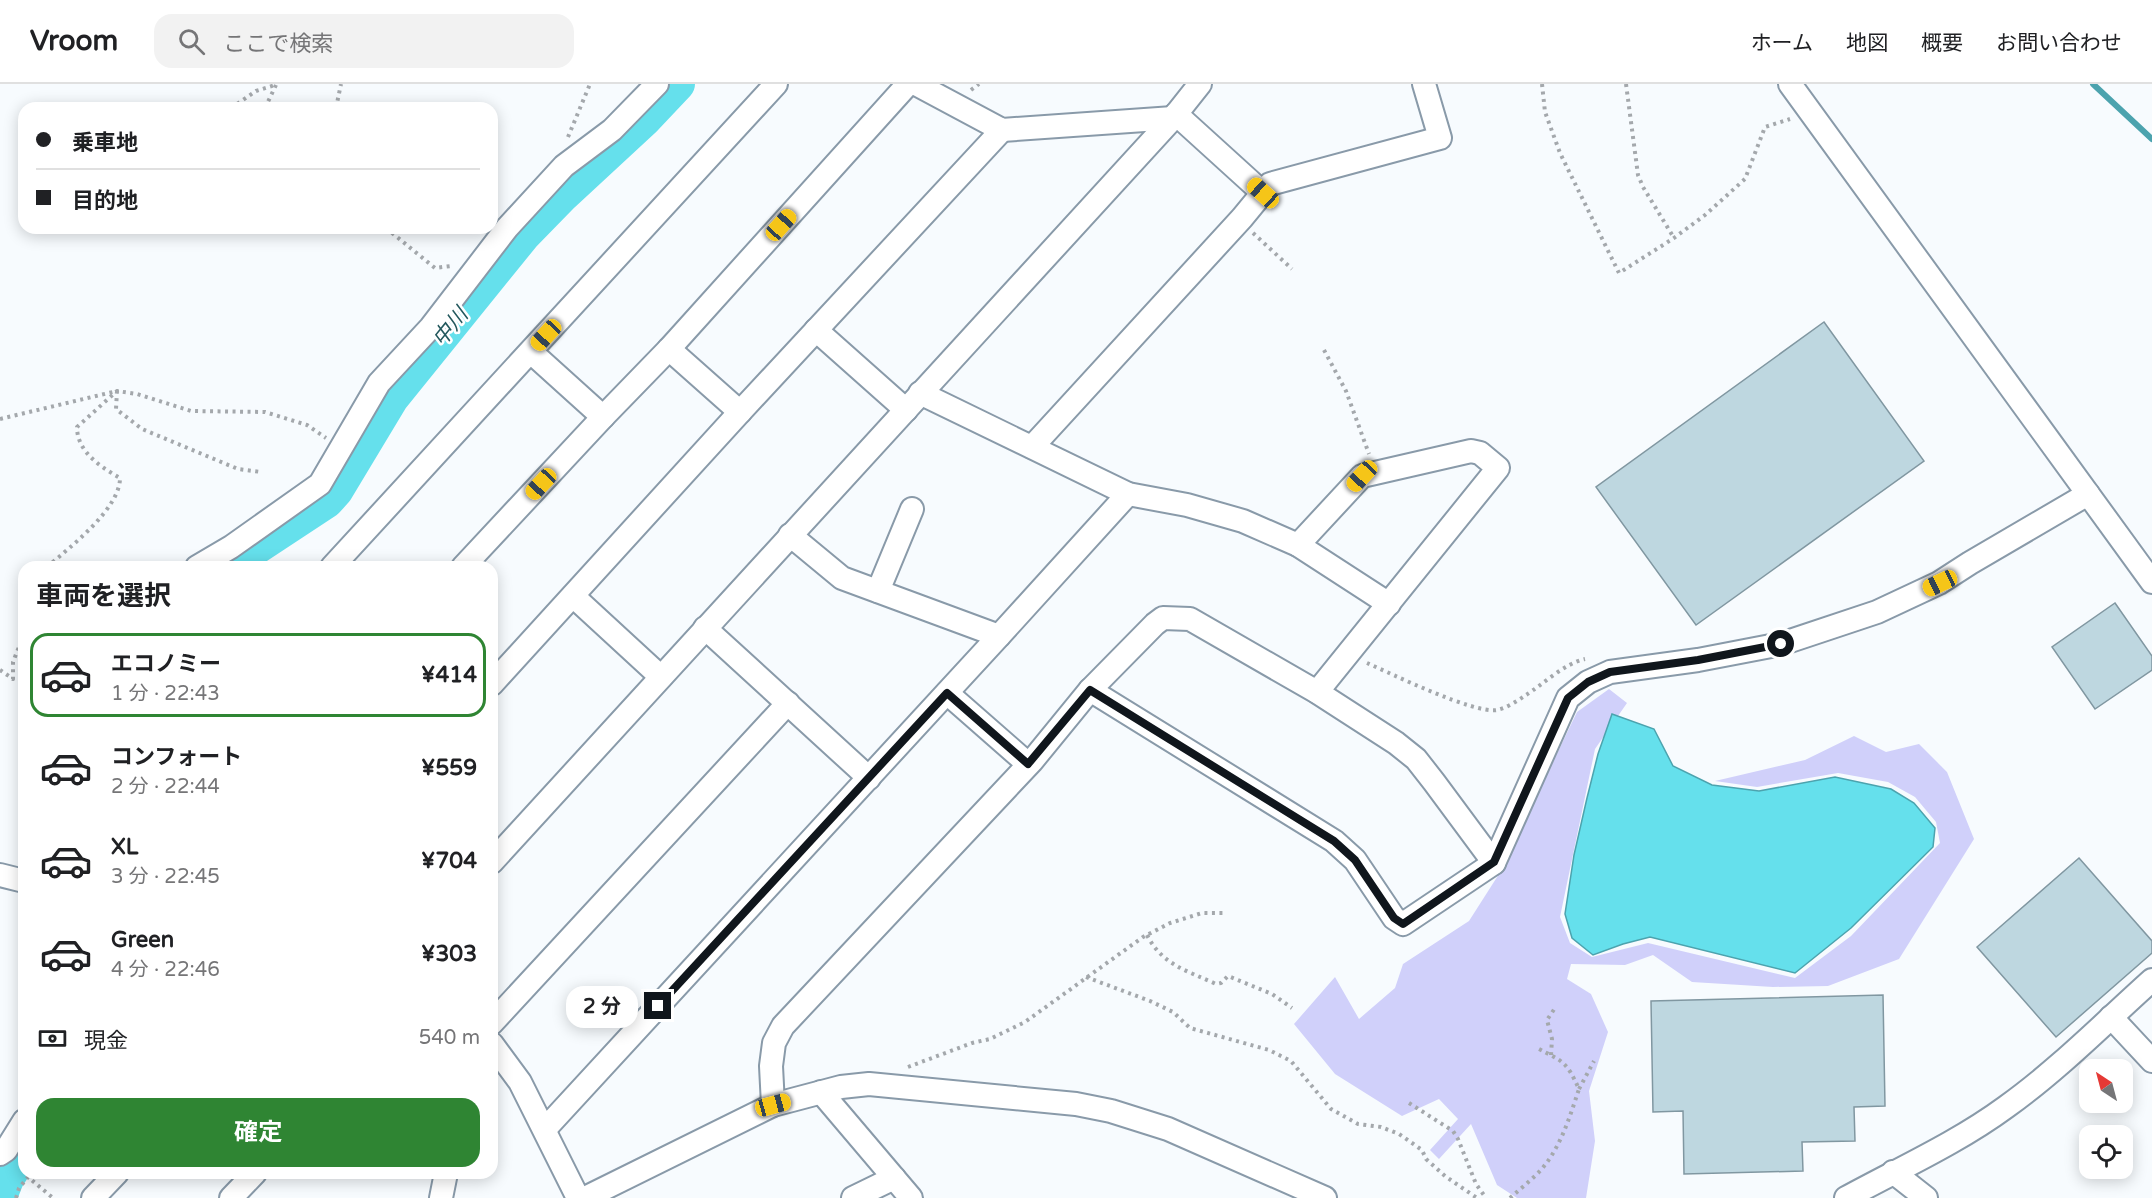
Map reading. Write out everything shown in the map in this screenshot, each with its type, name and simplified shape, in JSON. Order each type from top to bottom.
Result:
[{"type":"street","points":[[207,561],[320,484],[379,383],[431,327],[507,228],[564,166],[612,130],[657,84]]},
{"type":"street","points":[[338,561],[776,84]]},
{"type":"street","points":[[469,561],[669,349],[908,84]]},
{"type":"street","points":[[916,84],[1002,130],[1174,116],[1263,193]]},
{"type":"street","points":[[498,855],[1174,116],[1200,84]]},
{"type":"street","points":[[1032,447],[1270,184],[1440,138],[1424,84]]},
{"type":"street","points":[[1791,84],[2152,582]]},
{"type":"street","points":[[498,675],[1002,130]]},
{"type":"street","points":[[816,330],[913,402],[1032,447],[1128,494],[1187,505],[1234,518],[1298,545],[1389,604]]},
{"type":"street","points":[[669,349],[740,412]]},
{"type":"street","points":[[531,352],[603,417]]},
{"type":"street","points":[[1298,545],[1362,476],[1471,451],[1480,453],[1498,468],[1317,692]]},
{"type":"street","points":[[545,1129],[1128,494]]},
{"type":"street","points":[[1090,690],[1334,841],[1355,860],[1394,918],[1403,924],[1494,862],[1568,698],[1588,682],[1610,672],[1698,660],[1781,644],[1877,612],[1940,583],[1970,562],[2088,494]]},
{"type":"street","points":[[878,591],[912,509]]},
{"type":"street","points":[[790,535],[842,578],[999,636]]},
{"type":"street","points":[[573,596],[662,676]]},
{"type":"street","points":[[773,1105],[771,1066],[774,1043],[783,1026],[1028,764],[1090,690],[1163,618],[1190,619],[1317,692],[1396,743],[1416,759],[1494,862]]},
{"type":"street","points":[[705,628],[869,778]]},
{"type":"street","points":[[947,693],[1028,764]]},
{"type":"street","points":[[498,1017],[788,703]]},
{"type":"street","points":[[0,875],[18,880]]},
{"type":"street","points":[[1846,1198],[1971,1130],[2005,1108],[2054,1071],[2152,980]]},
{"type":"street","points":[[2111,1017],[2152,1061]]},
{"type":"street","points":[[498,1052],[520,1082],[578,1198]]},
{"type":"street","points":[[585,1198],[773,1105],[821,1092],[869,1084],[1076,1104],[1111,1111],[1168,1129],[1325,1198]]},
{"type":"street","points":[[821,1092],[911,1198]]},
{"type":"street","points":[[0,1154],[6,1150],[18,1131]]},
{"type":"street","points":[[1893,1172],[1926,1198]]},
{"type":"street","points":[[93,1198],[111,1179]]},
{"type":"street","points":[[231,1198],[249,1179]]},
{"type":"street","points":[[441,1198],[446,1179]]},
{"type":"street","points":[[853,1198],[894,1179]]},
{"type":"path","points":[[337,102],[341,84]]},
{"type":"path","points":[[569,146],[568,135],[590,84]]},
{"type":"path","points":[[1542,84],[1545,111],[1560,153],[1619,273],[1705,215],[1745,179],[1765,127],[1811,112]]},
{"type":"path","points":[[1626,84],[1638,175],[1674,238]]},
{"type":"path","points":[[240,102],[256,91],[276,85]]},
{"type":"path","points":[[268,102],[276,85]]},
{"type":"path","points":[[1239,220],[1292,269]]},
{"type":"path","points":[[393,234],[435,268],[455,265]]},
{"type":"path","points":[[1324,350],[1346,391],[1376,473]]},
{"type":"path","points":[[0,419],[117,392],[137,394],[191,411],[265,412],[307,425],[332,444],[342,448]]},
{"type":"path","points":[[117,392],[116,409],[142,429],[238,469],[261,472]]},
{"type":"path","points":[[54,561],[96,525],[120,486],[120,478],[95,463],[77,437],[77,427],[117,392]]},
{"type":"path","points":[[0,670],[13,679],[13,662],[18,649]]},
{"type":"path","points":[[1348,655],[1484,710],[1506,708],[1580,660],[1592,658],[1607,662],[1610,672]]},
{"type":"path","points":[[892,1086],[894,1078],[903,1068],[972,1043],[990,1039],[1025,1022],[1147,935],[1170,923],[1202,913],[1226,913]]},
{"type":"path","points":[[1147,935],[1152,947],[1166,961],[1216,984],[1221,983],[1228,975],[1272,994],[1292,1008]]},
{"type":"path","points":[[1086,977],[1165,1008],[1173,1012],[1190,1028],[1269,1050],[1291,1061],[1331,1109],[1358,1124],[1381,1127],[1398,1134],[1422,1150],[1426,1159],[1445,1176],[1477,1198]]},
{"type":"path","points":[[1551,1055],[1552,1039],[1547,1020],[1555,1008]]},
{"type":"path","points":[[1537,1048],[1564,1062],[1579,1089]]},
{"type":"path","points":[[1510,1198],[1539,1172],[1552,1154],[1563,1135],[1579,1089],[1594,1061]]},
{"type":"path","points":[[1409,1103],[1453,1131],[1476,1184],[1486,1198]]},
{"type":"path","points":[[16,1198],[19,1188],[26,1179]]},
{"type":"path","points":[[33,1179],[53,1198]]},
{"type":"shaded area","points":[[1609,689],[1627,703],[1595,749],[1560,917],[1570,943],[1592,957],[1648,943],[1795,978],[1851,936],[1940,843],[1936,822],[1915,797],[1888,782],[1838,773],[1757,787],[1715,781],[1805,760],[1854,736],[1886,752],[1919,744],[1947,772],[1974,839],[1899,959],[1828,986],[1773,987],[1692,982],[1653,955],[1625,965],[1571,964],[1567,979],[1591,994],[1608,1032],[1589,1091],[1595,1141],[1586,1198],[1517,1198],[1497,1185],[1471,1124],[1439,1159],[1430,1150],[1458,1119],[1439,1099],[1402,1116],[1335,1074],[1294,1024],[1335,977],[1359,1019],[1395,988],[1403,964],[1469,921],[1499,874],[1577,712]]},
{"type":"shaded area","points":[[1612,714],[1654,729],[1673,766],[1712,785],[1759,791],[1835,777],[1891,789],[1914,803],[1935,828],[1933,847],[1851,928],[1795,973],[1650,937],[1593,955],[1572,938],[1565,914],[1574,855],[1587,798],[1598,754]]},
{"type":"building","points":[[1824,322],[1924,461],[1696,625],[1596,487]]},
{"type":"building","points":[[2115,603],[2152,656],[2152,670],[2095,709],[2052,647]]},
{"type":"building","points":[[2079,858],[2152,941],[2152,953],[2056,1037],[1977,947]]},
{"type":"building","points":[[1883,995],[1885,1106],[1854,1107],[1855,1141],[1802,1142],[1803,1171],[1684,1174],[1683,1111],[1653,1112],[1651,1001]]},
{"type":"waterway","name":"中川","points":[[236,561],[327,501],[336,491],[392,398],[523,236],[563,195],[644,120],[678,84]]},
{"type":"waterway","points":[[2093,84],[2152,139]]},
{"type":"waterway","name":"中川","points":[[0,1197],[7,1179],[18,1162]]},
{"type":"route","points":[[658,1006],[947,693],[1028,764],[1090,690],[1334,841],[1355,860],[1394,918],[1403,924],[1494,862],[1568,698],[1588,682],[1610,672],[1698,660],[1781,644]]}]
